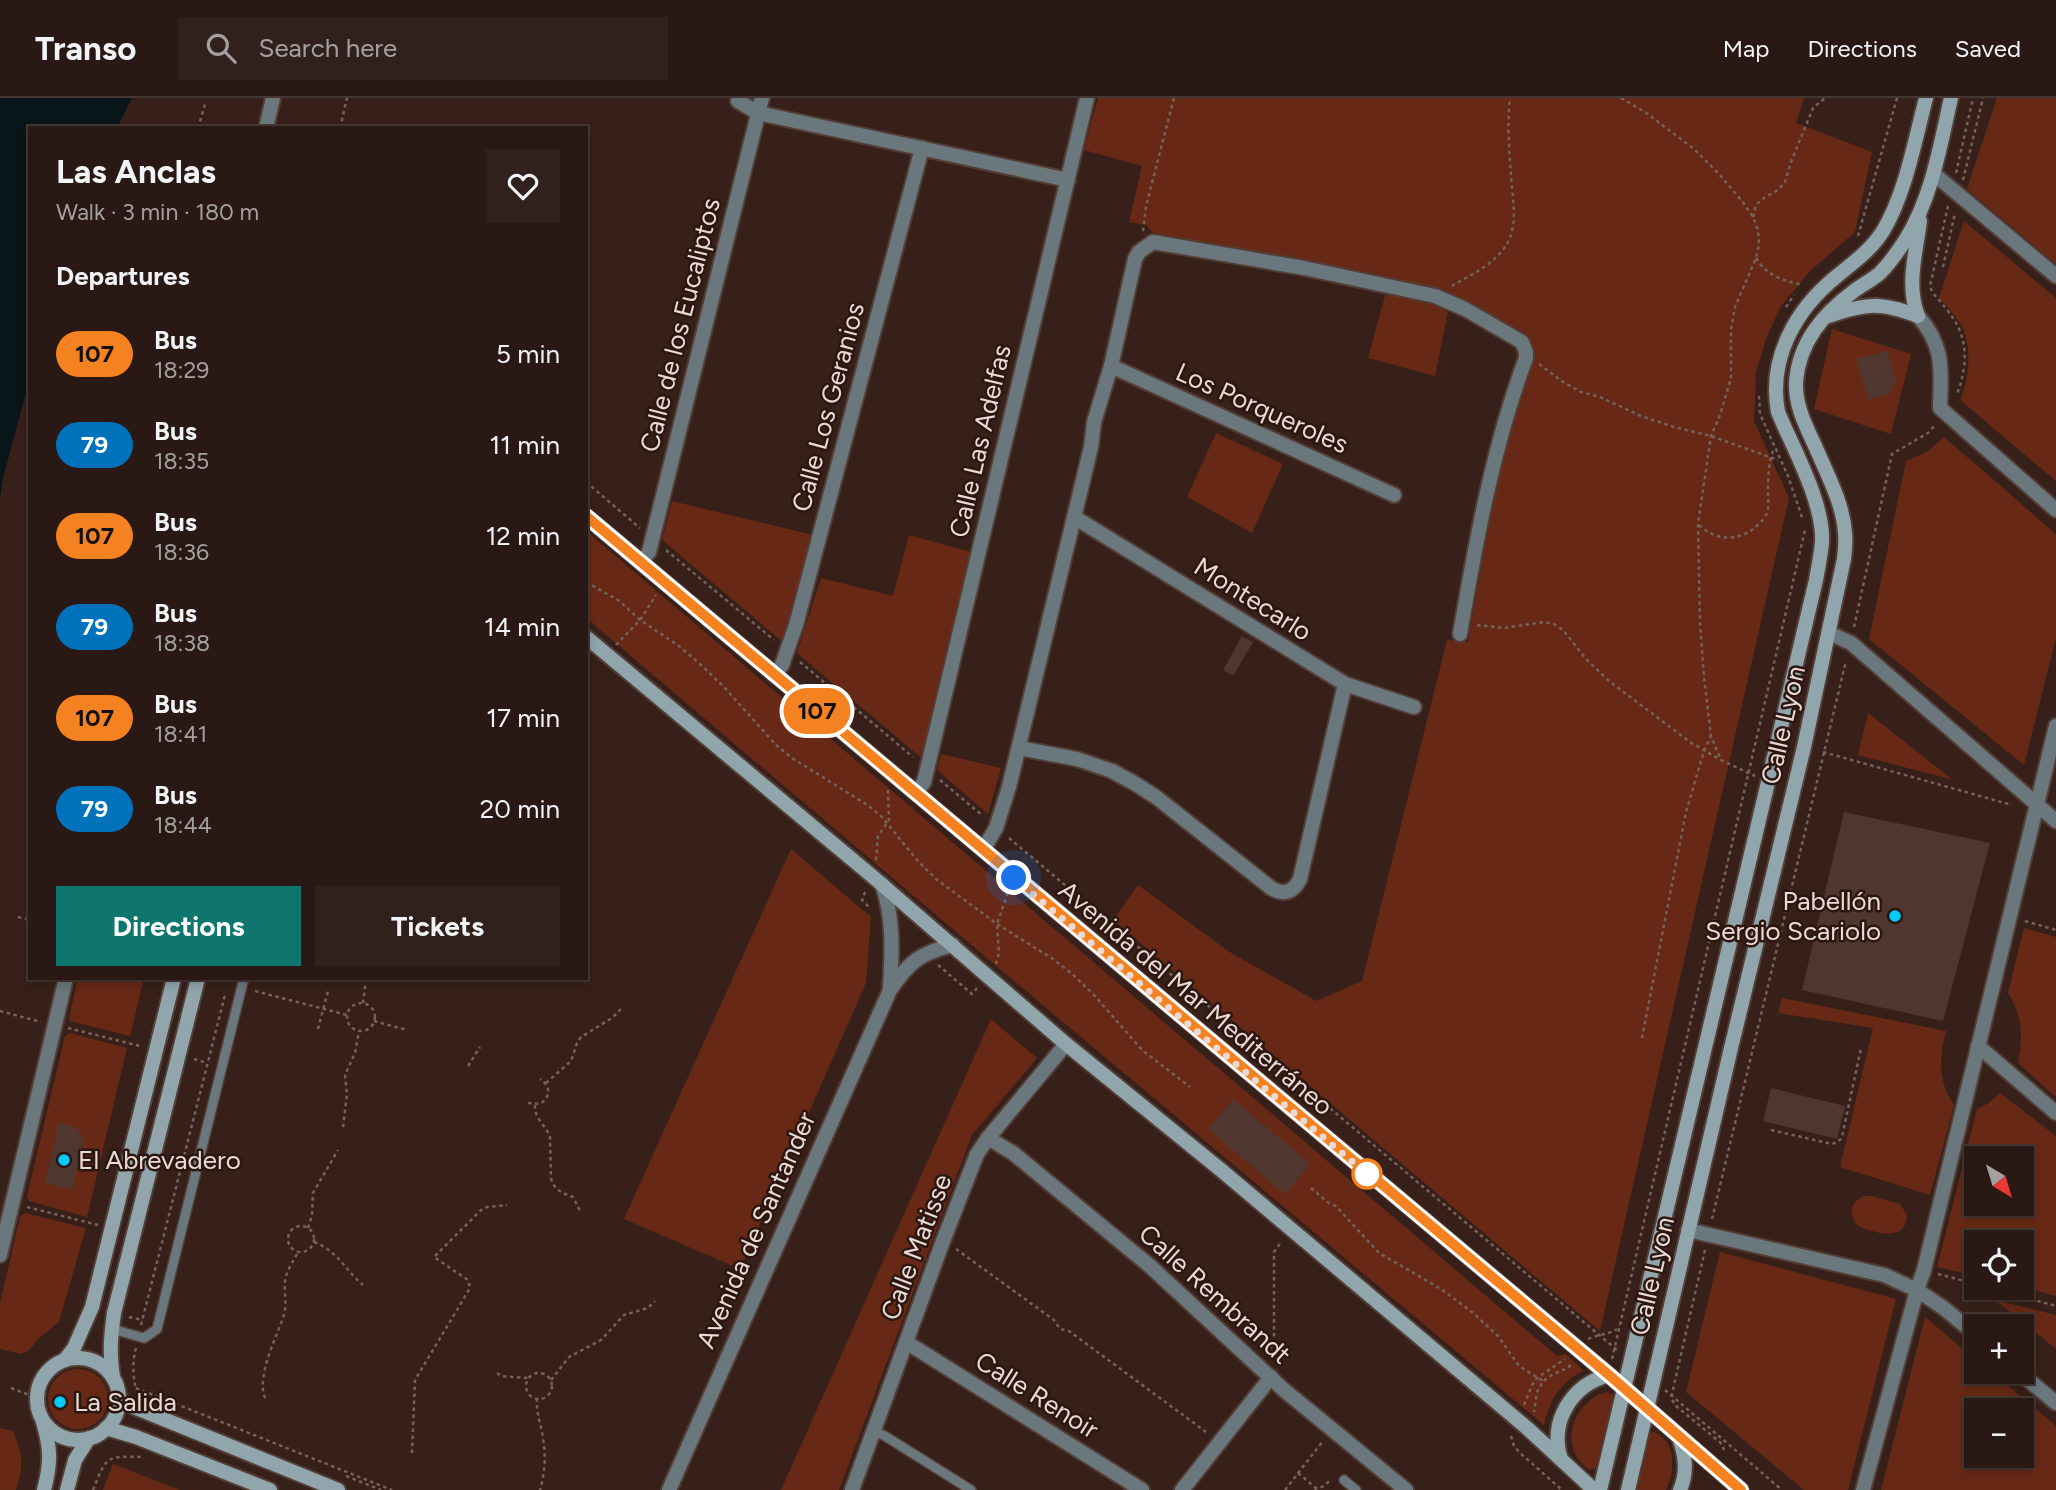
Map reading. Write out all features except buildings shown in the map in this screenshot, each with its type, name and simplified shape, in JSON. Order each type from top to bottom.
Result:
[{"type":"street","points":[[266,126],[273,98]]},
{"type":"street","name":"Calle de los Eucaliptos","points":[[641,562],[649,552],[762,98]]},
{"type":"street","name":"Calle Las Adelfas","points":[[916,793],[924,782],[1087,98]]},
{"type":"street","name":"Calle Lyon","points":[[1600,1490],[1816,580],[1822,541],[1815,499],[1778,412],[1775,381],[1787,335],[1812,298],[1864,255],[1893,214],[1926,98]]},
{"type":"street","name":"Calle Lyon","points":[[1628,1490],[1804,747],[1844,559],[1846,532],[1833,489],[1799,409],[1796,382],[1806,345],[1815,327],[1827,312],[1881,272],[1905,240],[1922,208],[1934,174],[1951,98]]},
{"type":"street","points":[[738,100],[758,113],[1068,180]]},
{"type":"street","name":"Calle Los Geranios","points":[[774,675],[782,665],[796,625],[922,148]]},
{"type":"street","points":[[1934,174],[2056,276]]},
{"type":"street","points":[[1922,208],[1912,275],[1912,301],[1940,355],[1941,408],[2056,510]]},
{"type":"street","points":[[983,850],[996,828],[1019,748],[1091,447],[1094,422],[1111,366],[1135,259],[1145,246],[1153,242],[1304,268],[1435,296],[1465,309],[1522,342],[1526,358],[1507,414],[1484,505],[1461,627]]},
{"type":"street","points":[[1823,317],[1871,304],[1889,306],[1918,316]]},
{"type":"street","name":"Los Porqueroles","points":[[1111,366],[1394,495]]},
{"type":"street","name":"Montecarlo","points":[[1073,517],[1345,684],[1414,707]]},
{"type":"street","name":"Avenida del Mar Mediterráneo","points":[[588,518],[1609,1375],[1741,1490]]},
{"type":"street","points":[[1829,634],[1851,643],[2036,808],[2056,821]]},
{"type":"street","points":[[588,639],[877,880],[1066,1044],[1521,1423],[1594,1490]]},
{"type":"street","points":[[1019,748],[1077,759],[1112,771],[1156,797],[1271,888],[1288,892],[1294,889],[1300,879],[1345,684]]},
{"type":"street","points":[[1863,1490],[1924,1270],[2056,726]]},
{"type":"street","name":"Avenida de Santander","points":[[877,880],[888,903],[891,926],[890,990]]},
{"type":"street","name":"Avenida de Santander","points":[[669,1490],[890,990],[910,962],[924,953],[953,945]]},
{"type":"street","points":[[0,1255],[66,980]]},
{"type":"street","points":[[65,1360],[78,1341],[92,1307],[174,980]]},
{"type":"street","points":[[43,1421],[63,1437],[75,1440],[89,1438],[106,1429],[113,1420],[119,1401],[110,1358],[114,1313],[198,980]]},
{"type":"street","name":"Calle Matisse","points":[[852,1490],[977,1154],[1066,1044]]},
{"type":"street","points":[[1978,1046],[2056,1113]]},
{"type":"street","name":"Calle Rembrandt","points":[[988,1138],[1013,1153],[1151,1267],[1252,1362],[1406,1490]]},
{"type":"street","points":[[1688,1230],[1884,1275],[1917,1290],[1964,1325]]},
{"type":"street","name":"Calle Renoir","points":[[906,1342],[1142,1490]]},
{"type":"street","points":[[44,1490],[51,1454],[37,1398],[39,1385],[45,1375],[65,1360],[78,1358],[92,1360],[104,1367],[113,1377]]},
{"type":"street","points":[[1561,1459],[1558,1436],[1559,1422],[1564,1410],[1572,1397],[1584,1387],[1595,1379],[1609,1375]]},
{"type":"street","points":[[1182,1490],[1271,1377]]},
{"type":"street","points":[[2034,1384],[2056,1403]]},
{"type":"street","points":[[119,1401],[338,1490]]},
{"type":"street","points":[[106,1429],[136,1437],[270,1490]]},
{"type":"street","points":[[1679,1436],[1685,1461],[1681,1490]]},
{"type":"street","points":[[67,1490],[75,1460],[89,1438]]},
{"type":"lane","points":[[112,1329],[139,1337],[149,1336],[159,1324],[243,983]]},
{"type":"lane","points":[[874,1431],[971,1490]]},
{"type":"lane","points":[[1344,1479],[1356,1490]]},
{"type":"path","points":[[340,126],[347,98]]},
{"type":"path","points":[[1145,246],[1142,229],[1146,206],[1174,98]]},
{"type":"path","points":[[1435,296],[1490,262],[1501,253],[1509,240],[1514,219],[1510,98]]},
{"type":"path","points":[[1621,98],[1645,112],[1694,149],[1719,173],[1753,217],[1758,230],[1756,258],[1735,307],[1731,329],[1731,378],[1711,436],[1698,524],[1700,623],[1711,736],[1721,760]]},
{"type":"path","points":[[1753,217],[1756,205],[1783,187],[1813,108],[1825,98]]},
{"type":"path","points":[[1857,240],[1896,98]]},
{"type":"path","points":[[1782,1490],[1671,1394],[1851,643],[1892,454],[1928,433],[1961,386],[1965,359],[1964,342],[1957,323],[1930,286],[1973,98]]},
{"type":"path","points":[[199,126],[205,104]]},
{"type":"path","points":[[1756,258],[1768,272],[1785,282],[1803,285]]},
{"type":"path","points":[[1526,352],[1563,382],[1581,392],[1600,397],[1641,416],[1780,460]]},
{"type":"path","points":[[1698,524],[1715,536],[1736,538],[1759,524],[1767,513],[1771,457],[1784,426]]},
{"type":"path","points":[[588,484],[1599,1335]]},
{"type":"path","points":[[1609,1375],[1805,528]]},
{"type":"path","points":[[607,655],[639,621],[664,582]]},
{"type":"path","points":[[588,583],[618,600],[639,621],[679,646],[701,664],[776,745],[792,758],[869,806],[936,879],[998,924],[1054,959],[1094,995],[1142,1050],[1190,1087]]},
{"type":"path","points":[[1461,627],[1479,625],[1504,628],[1544,622],[1554,624],[1563,630],[1587,660],[1609,681],[1704,751],[1747,774],[1768,781]]},
{"type":"path","points":[[1756,734],[1778,740]]},
{"type":"path","points":[[1642,1038],[1686,812],[1711,736]]},
{"type":"path","points":[[1804,747],[2036,808]]},
{"type":"path","points":[[872,909],[862,900],[877,880],[876,849],[878,836],[888,824],[888,791],[893,773]]},
{"type":"path","points":[[924,953],[972,994],[998,960],[998,924],[1014,878]]},
{"type":"path","points":[[18,917],[28,920]]},
{"type":"path","points":[[2010,917],[2056,930]]},
{"type":"path","points":[[363,1003],[366,980]]},
{"type":"path","points":[[243,983],[347,1015]]},
{"type":"path","points":[[226,990],[133,1357],[136,1389],[392,1490]]},
{"type":"path","points":[[318,1029],[328,990]]},
{"type":"path","points":[[363,1003],[373,1009],[374,1021],[370,1028],[359,1031],[350,1026],[347,1015],[353,1006],[363,1003]]},
{"type":"path","points":[[546,1083],[568,1065],[581,1037],[612,1018],[621,1009]]},
{"type":"path","points":[[0,1011],[156,1050]]},
{"type":"path","points":[[374,1021],[407,1030]]},
{"type":"path","points":[[343,1127],[345,1075],[355,1053],[359,1031]]},
{"type":"path","points":[[468,1066],[480,1047]]},
{"type":"path","points":[[1771,1129],[1832,1144],[1838,1142],[1842,1137],[1861,1048]]},
{"type":"path","points":[[179,1056],[208,1063]]},
{"type":"path","points":[[528,1103],[535,1105],[547,1098],[549,1090],[546,1083],[540,1079]]},
{"type":"path","points":[[535,1105],[536,1115],[550,1137],[553,1185],[561,1193],[573,1197],[581,1213]]},
{"type":"path","points":[[308,1228],[312,1215],[313,1193],[338,1150]]},
{"type":"path","points":[[1311,1188],[1336,1206],[1379,1253],[1441,1289],[1472,1312],[1498,1336],[1520,1366],[1543,1381],[1537,1392],[1536,1410],[1511,1432],[1514,1446],[1562,1490]]},
{"type":"path","points":[[13,1203],[112,1228]]},
{"type":"path","points":[[412,1453],[415,1380],[470,1288],[468,1280],[434,1256],[481,1210],[507,1205]]},
{"type":"path","points":[[297,1227],[308,1228],[312,1231],[314,1242],[308,1250],[298,1252],[289,1245],[289,1234],[297,1227]]},
{"type":"path","points":[[1252,1362],[1274,1344],[1274,1252],[1291,1230]]},
{"type":"path","points":[[943,1241],[1054,1320],[1059,1329],[1069,1331],[1221,1441]]},
{"type":"path","points":[[314,1242],[335,1253],[363,1285]]},
{"type":"path","points":[[265,1398],[262,1391],[263,1381],[273,1341],[285,1314],[285,1278],[298,1252]]},
{"type":"path","points":[[1924,1270],[1964,1281]]},
{"type":"path","points":[[2034,1300],[2056,1306]]},
{"type":"path","points":[[529,1378],[526,1388],[528,1393],[543,1398],[551,1391],[551,1380],[569,1357],[601,1340],[624,1315],[648,1308],[655,1301]]},
{"type":"path","points":[[1521,1423],[1532,1385],[1538,1378],[1589,1338],[1611,1334],[1618,1329]]},
{"type":"path","points":[[497,1373],[501,1376],[529,1378],[544,1373],[551,1380]]},
{"type":"path","points":[[11,1388],[37,1398]]},
{"type":"path","points":[[537,1398],[545,1464],[540,1490]]},
{"type":"path","points":[[1285,1490],[1323,1441]]},
{"type":"path","points":[[1298,1474],[1316,1489],[1324,1487],[1333,1478]]},
{"type":"shaded area","points":[[0,98],[132,98],[118,126],[28,126],[28,385],[0,498]]},
{"type":"shaded area","points":[[1098,98],[1804,98],[1796,123],[1872,152],[1855,232],[1809,272],[1781,306],[1767,336],[1756,372],[1754,421],[1789,498],[1600,1331],[1113,920],[1138,885],[1228,951],[1316,1001],[1362,981],[1447,640],[1468,642],[1512,407],[1533,353],[1526,342],[1438,288],[1153,233],[1146,225],[1129,222],[1142,166],[1084,150]]},
{"type":"shaded area","points":[[1997,98],[2056,98],[2056,264],[1967,189]]},
{"type":"shaded area","points":[[1964,221],[2056,298],[2056,481],[1960,400],[1966,383],[1968,346],[1958,320],[1939,298]]},
{"type":"shaded area","points":[[1386,292],[1422,299],[1448,312],[1435,376],[1368,358]]},
{"type":"shaded area","points":[[1832,329],[1911,354],[1891,434],[1814,409]]},
{"type":"shaded area","points":[[1216,433],[1283,464],[1252,533],[1187,497]]},
{"type":"shaded area","points":[[1944,437],[2056,534],[2056,638],[2024,765],[1869,639],[1906,461],[1927,452]]},
{"type":"shaded area","points":[[672,501],[813,535],[784,643],[662,540]]},
{"type":"shaded area","points":[[588,533],[1557,1356],[1566,1354],[1584,1371],[1569,1380],[1557,1393],[1544,1425],[588,620]]},
{"type":"shaded area","points":[[909,535],[974,553],[924,760],[797,653],[821,578],[893,596]]},
{"type":"shaded area","points":[[1868,713],[1953,780],[1858,755]]},
{"type":"shaded area","points":[[941,754],[1001,768],[988,814],[937,770]]},
{"type":"shaded area","points":[[791,849],[871,917],[866,983],[740,1269],[624,1219]]},
{"type":"shaded area","points":[[2024,928],[2056,937],[2056,1097],[2018,1063],[2020,1027],[2017,1010],[2008,993]]},
{"type":"shaded area","points":[[78,980],[144,980],[130,1036],[70,1021]]},
{"type":"shaded area","points":[[1782,998],[1946,1031],[1941,1069],[1945,1088],[1954,1105],[1930,1195],[1840,1167],[1873,1028],[1778,1013]]},
{"type":"shaded area","points":[[991,1019],[1037,1058],[972,1135],[839,1490],[781,1490]]},
{"type":"shaded area","points":[[70,1033],[127,1048],[87,1217],[29,1201],[27,1196],[65,1036]]},
{"type":"shaded area","points":[[2000,1093],[2056,1136],[2056,1296],[2034,1290],[2034,1230],[1964,1230],[1964,1273],[1937,1267],[1964,1160],[1964,1216],[2034,1216],[2034,1146],[1968,1146],[1977,1109]]},
{"type":"shaded area","points":[[1865,1196],[1900,1204],[1907,1215],[1901,1230],[1888,1234],[1858,1226],[1852,1208],[1856,1201]]},
{"type":"shaded area","points":[[25,1213],[86,1228],[59,1322],[21,1354],[0,1349],[0,1303],[20,1217]]},
{"type":"shaded area","points":[[1720,1252],[1896,1299],[1848,1490],[1804,1490],[1686,1392]]},
{"type":"shaded area","points":[[1995,1300],[2056,1315],[2056,1349],[2034,1331],[2034,1314],[2012,1314]]},
{"type":"shaded area","points":[[1925,1317],[1964,1350],[1964,1384],[2005,1384],[2022,1398],[1964,1398],[1964,1468],[2034,1468],[2034,1408],[2056,1426],[2056,1490],[1881,1490]]},
{"type":"shaded area","points":[[78,1369],[99,1378],[108,1399],[99,1420],[78,1429],[57,1420],[48,1399],[57,1378]]},
{"type":"shaded area","points":[[1606,1392],[1614,1397],[1598,1465],[1590,1470],[1580,1461],[1574,1450],[1573,1427],[1585,1405]]},
{"type":"shaded area","points":[[0,1428],[13,1431],[19,1448],[21,1466],[16,1490],[0,1490]]},
{"type":"shaded area","points":[[1649,1433],[1661,1436],[1670,1449],[1672,1465],[1669,1482],[1666,1490],[1636,1490]]},
{"type":"shaded area","points":[[113,1464],[180,1490],[103,1490]]},
{"type":"bus line","name":"107","points":[[588,518],[1609,1375],[1741,1490]]},
{"type":"place","name":"Pabellón Sergio Scariolo","points":[[1895,916]]},
{"type":"place","name":"El Abrevadero","points":[[64,1160]]},
{"type":"place","name":"La Salida","points":[[60,1402]]},
{"type":"route","points":[[1014,878],[1367,1174]]}]
